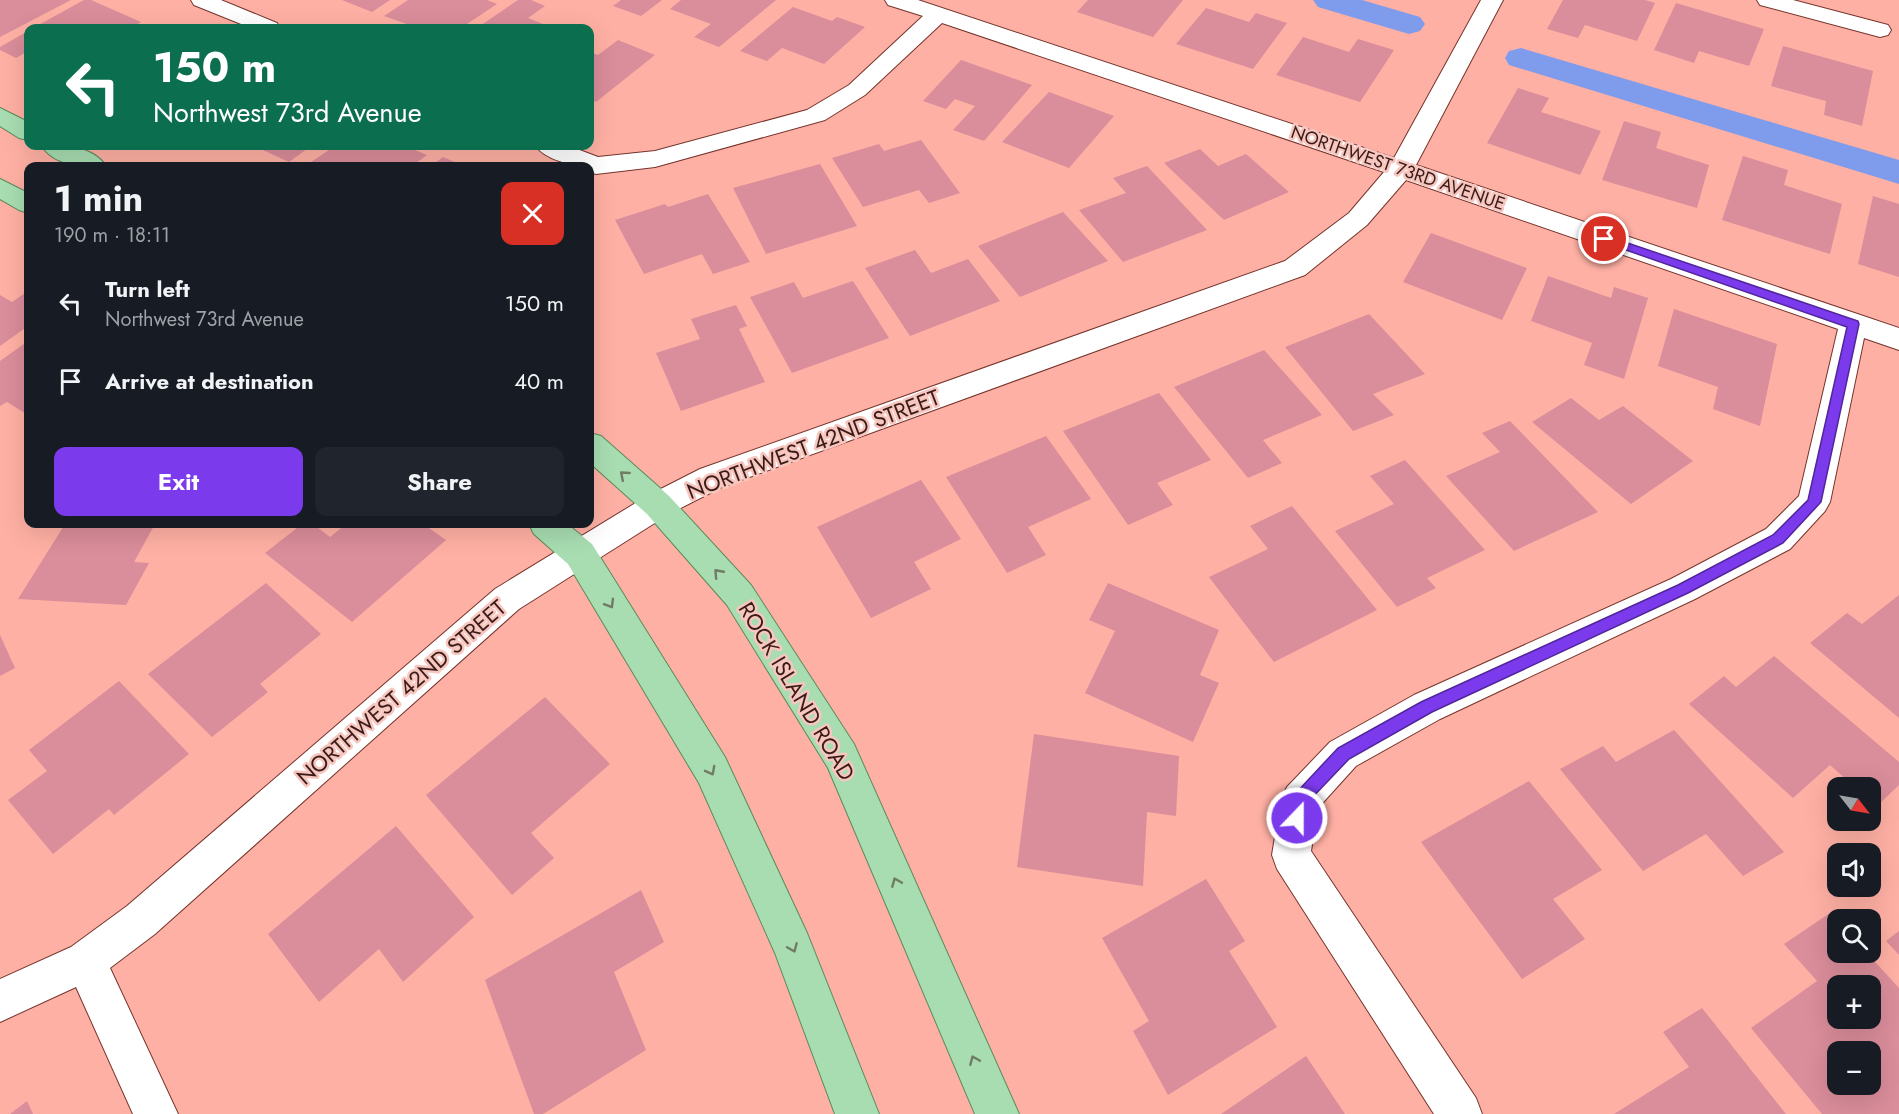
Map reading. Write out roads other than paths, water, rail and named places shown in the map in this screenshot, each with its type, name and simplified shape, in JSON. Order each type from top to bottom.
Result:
[{"type":"main road","points":[[0,116],[24,130]]},
{"type":"main road","points":[[62,150],[85,162]]},
{"type":"main road","points":[[0,188],[24,202]]},
{"type":"main road","name":"ROCK ISLAND ROAD","points":[[594,449],[658,505],[739,595],[841,756],[997,1114]]},
{"type":"main road","points":[[550,528],[580,554],[712,770],[793,947],[857,1114]]},
{"type":"street","points":[[202,0],[259,24]]},
{"type":"street","name":"NORTHWEST 73RD AVENUE","points":[[896,0],[1899,339]]},
{"type":"street","name":"NORTHWEST 42ND STREET","points":[[0,1001],[85,961],[141,920],[507,599],[658,505],[711,478],[1295,268],[1358,219],[1401,169],[1492,0]]},
{"type":"street","points":[[1768,0],[1880,30]]},
{"type":"street","points":[[594,165],[655,159],[816,115],[857,90],[938,14]]},
{"type":"street","points":[[558,150],[586,162]]},
{"type":"street","points":[[1460,1114],[1291,855],[1300,800],[1343,754],[1416,713],[1683,589],[1778,539],[1814,502],[1853,324]]},
{"type":"street","points":[[85,961],[156,1114]]},
{"type":"waterway","points":[[1329,0],[1409,24]]},
{"type":"waterway","points":[[1521,58],[1899,172]]}]
